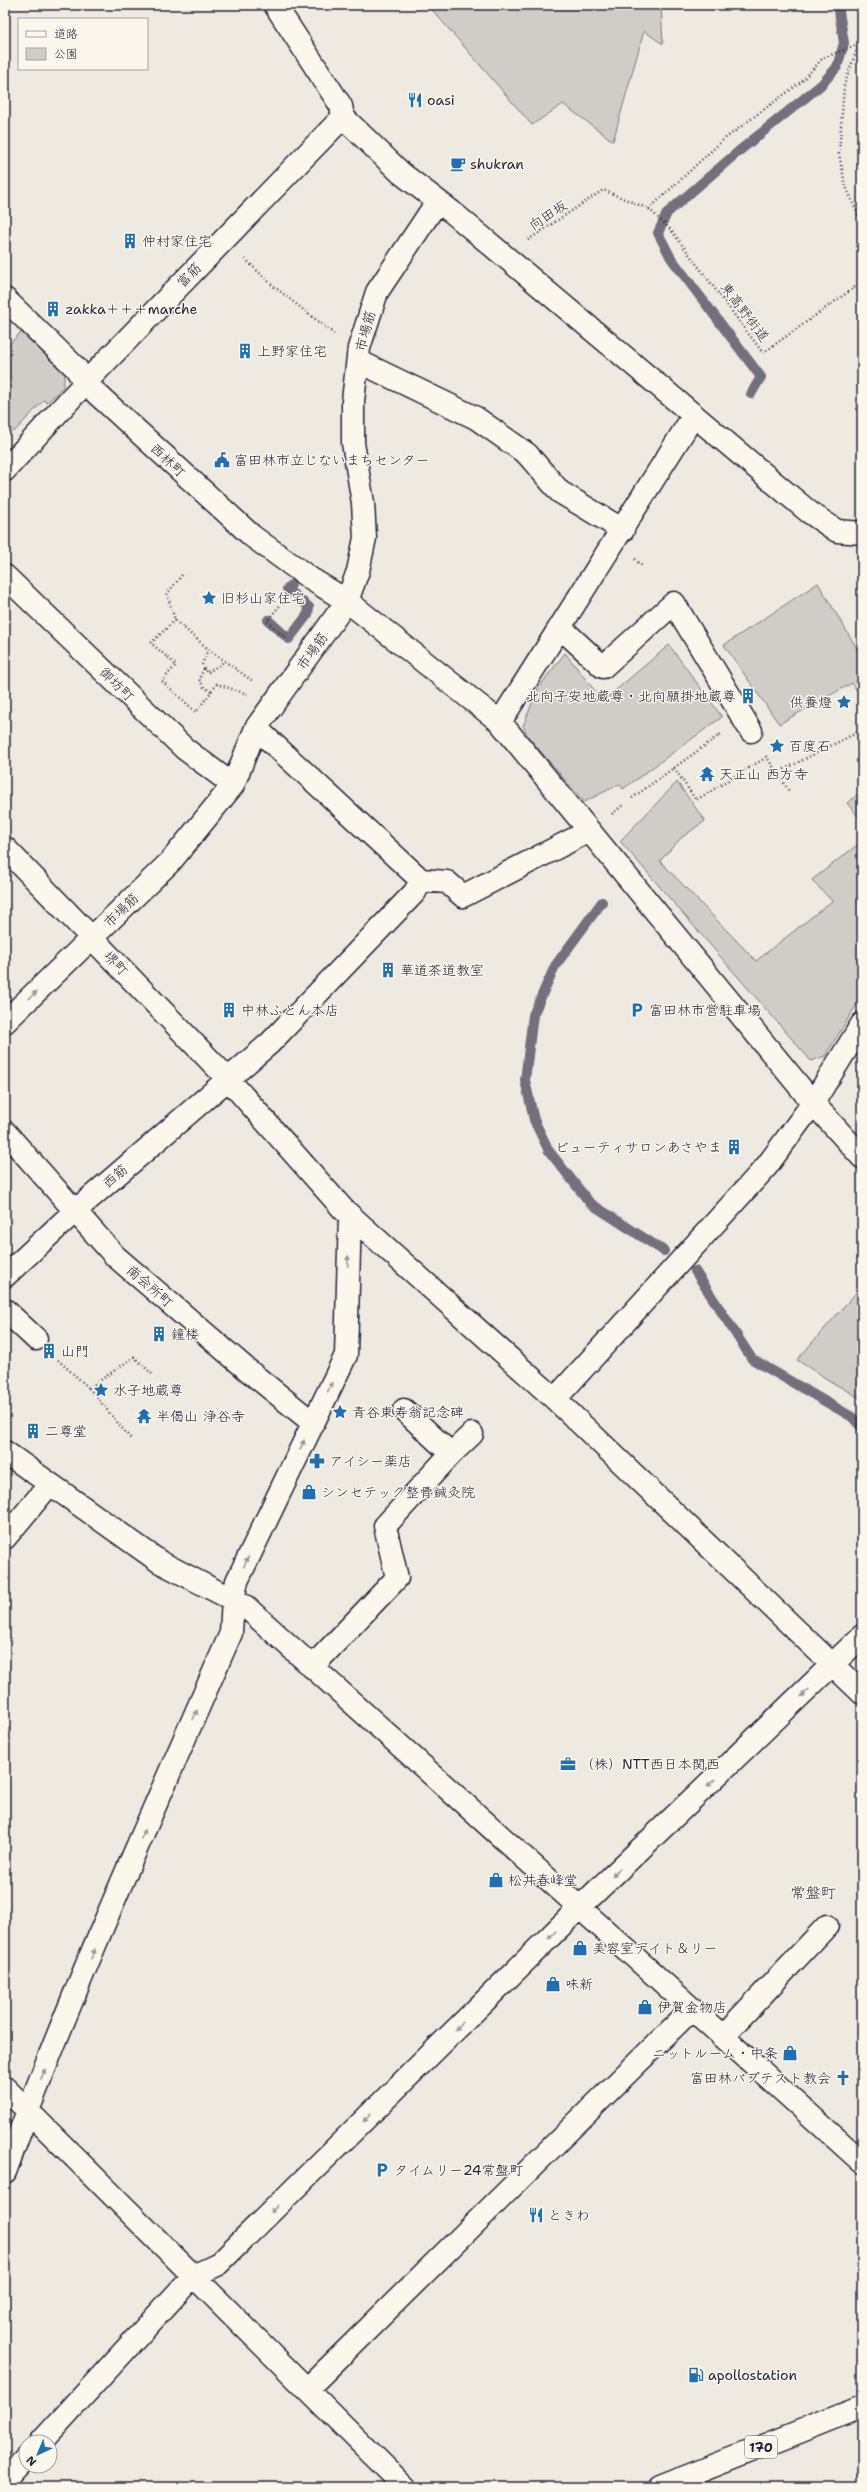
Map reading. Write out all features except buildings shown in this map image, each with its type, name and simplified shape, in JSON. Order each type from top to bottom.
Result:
[{"type":"main road","points":[[275,5],[341,106],[343,117],[401,173],[452,212],[809,512],[837,531],[862,533]]},
{"type":"main road","name":"富筋","points":[[5,470],[85,383],[343,117]]},
{"type":"main road","name":"市場筋","points":[[5,1022],[171,861],[233,784],[256,728],[347,601],[358,571],[365,538],[363,503],[353,443],[353,401],[358,357],[377,292],[437,202]]},
{"type":"main road","name":"西林町","points":[[5,299],[76,368],[85,383],[252,536],[311,579],[347,601],[500,722],[813,1103],[862,1157]]},
{"type":"main road","points":[[358,357],[476,418],[527,454],[560,492],[623,530]]},
{"type":"main road","points":[[500,722],[623,530],[694,415]]},
{"type":"main road","name":"御坊町","points":[[5,576],[185,749],[233,784]]},
{"type":"main road","points":[[561,628],[603,667],[674,603],[747,725]]},
{"type":"main road","points":[[256,728],[421,880],[447,882],[463,896],[589,830]]},
{"type":"main road","name":"堺町","points":[[5,848],[228,1079],[350,1215],[555,1399],[862,1693]]},
{"type":"main road","name":"西筋","points":[[5,1276],[75,1211],[270,1043],[415,892],[421,880]]},
{"type":"main road","points":[[555,1399],[766,1167],[813,1103],[862,1024]]},
{"type":"main road","name":"南会所町","points":[[5,1132],[115,1256],[250,1372],[312,1422]]},
{"type":"main road","points":[[5,2172],[28,2110],[140,1842],[231,1633],[233,1599],[237,1581],[312,1422],[346,1355],[350,1215]]},
{"type":"main road","points":[[5,1310],[36,1339]]},
{"type":"main road","points":[[404,1410],[452,1454]]},
{"type":"main road","points":[[312,1667],[397,1578],[385,1526],[472,1434]]},
{"type":"main road","points":[[5,1452],[49,1485],[160,1562],[245,1606],[862,2162]]},
{"type":"main road","points":[[5,1538],[49,1485]]},
{"type":"main road","points":[[48,2434],[194,2275],[217,2265],[580,1908],[833,1666],[862,1636]]},
{"type":"main road","points":[[722,2037],[827,1926]]},
{"type":"main road","points":[[307,2389],[692,2009]]},
{"type":"main road","points":[[5,2088],[405,2487]]},
{"type":"main road","name":"170","points":[[660,2487],[862,2407]]},
{"type":"main road","points":[[5,2481],[18,2467]]},
{"type":"path","points":[[649,209],[723,140],[801,82],[823,58],[859,44],[862,36]]},
{"type":"path","points":[[862,36],[844,85],[839,154],[845,184],[862,224]]},
{"type":"path","name":"向田坂","points":[[524,242],[603,190],[649,209]]},
{"type":"path","name":"東高野街道","points":[[649,209],[671,230],[762,353],[862,282]]},
{"type":"path","points":[[224,239],[272,285],[358,357]]},
{"type":"path","points":[[638,562],[642,566]]},
{"type":"path","points":[[174,620],[151,643],[176,665],[162,680],[196,712],[217,684],[248,694],[257,684],[208,649],[174,620],[167,594],[182,575]]},
{"type":"path","points":[[289,641],[267,621],[292,591]]},
{"type":"path","points":[[208,649],[202,665],[207,673],[225,661]]},
{"type":"path","points":[[204,669],[199,679],[204,687],[212,692]]},
{"type":"path","points":[[632,798],[674,768],[747,725]]},
{"type":"path","points":[[777,773],[862,730]]},
{"type":"path","points":[[674,768],[696,800],[767,757],[789,791]]},
{"type":"path","points":[[88,1388],[134,1356],[154,1375]]},
{"type":"path","points":[[58,1360],[88,1388],[131,1439]]},
{"type":"green space","points":[[428,5],[661,5],[663,44],[644,31],[613,141],[563,104],[532,125]]},
{"type":"green space","points":[[21,332],[65,374],[63,387],[47,403],[44,400],[14,432],[5,423],[5,349]]},
{"type":"green space","points":[[818,583],[862,657],[862,699],[852,683],[779,724],[724,645]]},
{"type":"green space","points":[[669,645],[722,717],[623,789],[620,784],[584,802],[529,738],[523,726],[538,688],[565,653],[603,701]]},
{"type":"green space","points":[[677,782],[705,821],[681,838],[660,861],[756,961],[832,901],[812,880],[857,845],[862,849],[862,996],[825,1056],[811,1061],[620,841]]},
{"type":"green space","points":[[862,791],[862,821],[847,803]]},
{"type":"green space","points":[[862,1286],[862,1399],[797,1360]]},
{"type":"waterway","points":[[751,394],[761,377],[671,258],[658,233],[667,213],[739,151],[821,85],[837,67],[844,43],[838,5]]},
{"type":"waterway","points":[[268,620],[289,639],[308,614],[309,607],[287,589],[291,585]]},
{"type":"waterway","points":[[602,902],[555,966],[533,1015],[525,1080],[534,1120],[549,1151],[590,1203],[664,1251]]},
{"type":"waterway","points":[[695,1271],[752,1359],[852,1417],[862,1428]]},
{"type":"place","name":"oasi","points":[[415,100]]},
{"type":"place","name":"shukran","points":[[458,164]]},
{"type":"place","name":"仲村家住宅","points":[[130,241]]},
{"type":"place","name":"zakka＋＋＋marche","points":[[53,309]]},
{"type":"place","name":"上野家住宅","points":[[245,351]]},
{"type":"place","name":"富田林市立じないまちセンター","points":[[222,460]]},
{"type":"place","name":"旧杉山家住宅","points":[[209,598]]},
{"type":"place","name":"北向子安地蔵尊・北向願掛地蔵尊","points":[[748,696]]},
{"type":"place","name":"供養燈","points":[[844,702]]},
{"type":"place","name":"百度石","points":[[777,746]]},
{"type":"place","name":"天正山 西方寺","points":[[707,774]]},
{"type":"place","name":"華道茶道教室","points":[[388,970]]},
{"type":"place","name":"中林ふとん本店","points":[[229,1010]]},
{"type":"place","name":"富田林市営駐車場","points":[[637,1010]]},
{"type":"place","name":"ビューティサロンあさやま","points":[[734,1147]]},
{"type":"place","name":"鐘楼","points":[[159,1334]]},
{"type":"place","name":"山門","points":[[49,1351]]},
{"type":"place","name":"水子地蔵尊","points":[[101,1390]]},
{"type":"place","name":"青谷東寿翁記念碑","points":[[340,1412]]},
{"type":"place","name":"半偈山 浄谷寺","points":[[144,1416]]},
{"type":"place","name":"二尊堂","points":[[33,1431]]},
{"type":"place","name":"アイシー薬店","points":[[317,1461]]},
{"type":"place","name":"シンセテック整骨鍼灸院","points":[[309,1492]]},
{"type":"place","name":"（株）NTT西日本関西","points":[[568,1764]]},
{"type":"place","name":"松井春峰堂","points":[[496,1880]]},
{"type":"place","name":"美容室デイト＆リー","points":[[580,1948]]},
{"type":"place","name":"味新","points":[[553,1984]]},
{"type":"place","name":"伊賀金物店","points":[[645,2007]]},
{"type":"place","name":"ニットルーム・中条","points":[[790,2053]]},
{"type":"place","name":"富田林バプテスト教会","points":[[843,2078]]},
{"type":"place","name":"タイムリー24常盤町","points":[[382,2170]]},
{"type":"place","name":"ときわ","points":[[536,2215]]},
{"type":"place","name":"apollostation","points":[[696,2375]]},
{"type":"district","name":"常盤町","points":[[813,1893]]}]
